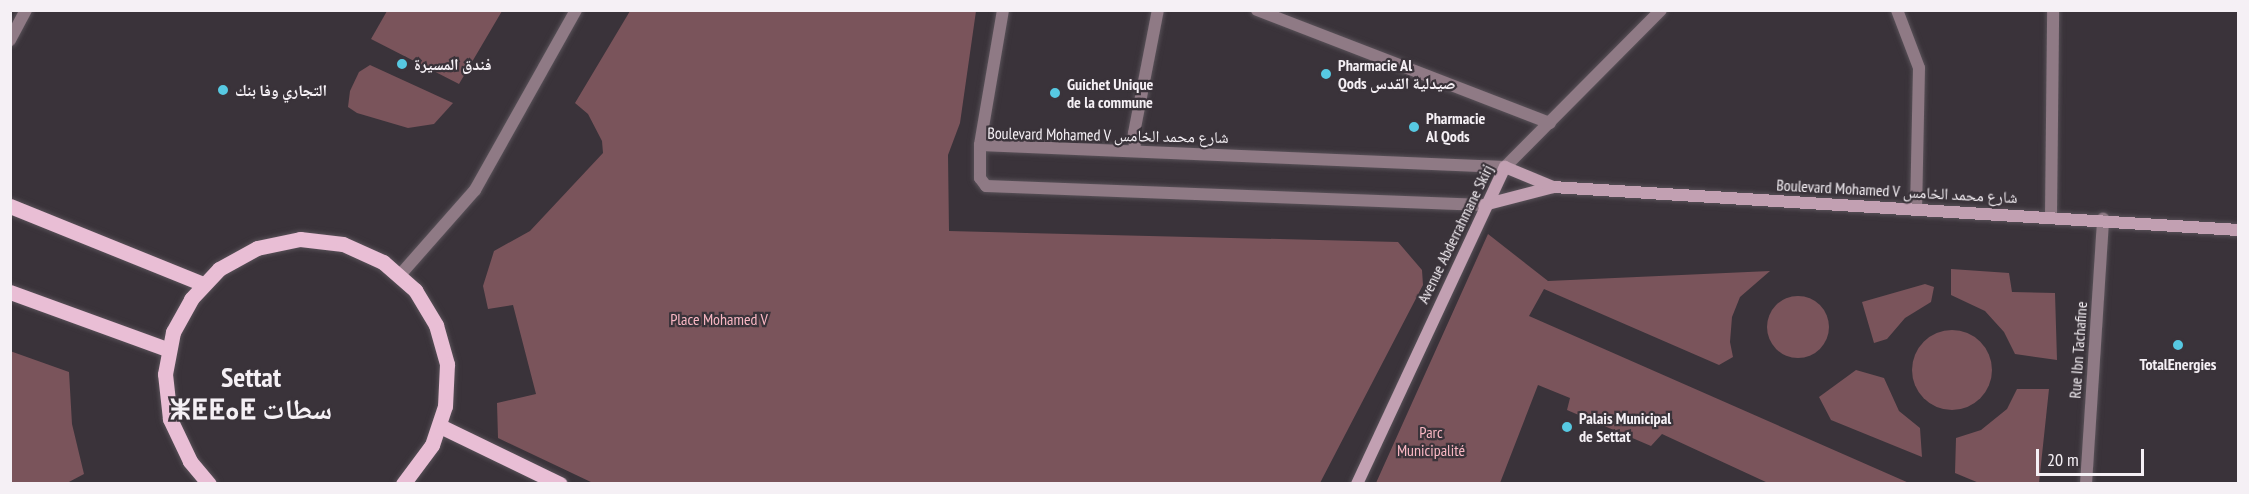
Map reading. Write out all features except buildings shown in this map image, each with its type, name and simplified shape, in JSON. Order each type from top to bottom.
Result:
[{"type":"main road","name":"Boulevard Mohamed V شارع محمد الخامس","points":[[1505,167],[1553,187]]},
{"type":"main road","name":"Avenue Abderrahmane Skirj","points":[[1357,483],[1484,205],[1505,167]]},
{"type":"main road","name":"Boulevard Mohamed V شارع محمد الخامس","points":[[1484,205],[1553,187],[2103,219],[2238,230]]},
{"type":"main road","points":[[10,206],[203,284]]},
{"type":"main road","points":[[209,483],[190,461],[170,419],[166,397],[169,350],[182,315],[203,284],[247,253],[300,239],[343,244],[383,262],[400,275],[427,306],[442,344],[447,385],[440,426],[410,482]]},
{"type":"main road","points":[[10,292],[169,350]]},
{"type":"main road","points":[[440,426],[560,483]]},
{"type":"street","points":[[10,40],[26,10]]},
{"type":"street","points":[[400,275],[475,190],[576,10]]},
{"type":"street","points":[[981,145],[1003,10]]},
{"type":"street","points":[[1136,150],[1134,133],[1158,10]]},
{"type":"street","points":[[1257,10],[1550,123]]},
{"type":"street","name":"Avenue Abderrahmane Skirj","points":[[1505,167],[1661,10]]},
{"type":"street","points":[[1897,10],[1920,68],[1916,209]]},
{"type":"street","points":[[2051,216],[2054,10]]},
{"type":"street","name":"Boulevard Mohamed V شارع محمد الخامس","points":[[1484,205],[994,189],[980,178],[981,145],[1505,167]]},
{"type":"street","name":"Rue Ibn Tachafine","points":[[2086,483],[2103,219]]},
{"type":"green space","points":[[387,11],[502,11],[459,84],[371,39]]},
{"type":"green space","name":"Place Mohamed V","points":[[630,11],[976,11],[960,123],[948,155],[949,231],[1398,242],[1422,270],[1423,285],[1320,483],[593,483],[498,438],[497,403],[536,394],[513,305],[488,309],[483,286],[494,251],[530,231],[603,153],[602,141],[588,114],[575,103]]},
{"type":"green space","points":[[370,65],[453,103],[434,124],[408,128],[357,113],[348,107],[350,91],[359,72]]},
{"type":"green space","name":"Parc Municipalité","points":[[1488,234],[1548,281],[1770,271],[1740,297],[1732,317],[1730,342],[1733,357],[1719,365],[1544,289],[1529,316],[1909,483],[1768,483],[1662,434],[1651,446],[1567,410],[1570,398],[1538,385],[1500,483],[1376,483]]},
{"type":"green space","points":[[1951,269],[2009,273],[2012,292],[2055,293],[2057,360],[2015,354],[2004,332],[1985,311],[1951,295]]},
{"type":"green space","points":[[1925,284],[1934,287],[1931,302],[1905,318],[1887,339],[1874,343],[1862,302]]},
{"type":"green space","points":[[1798,296],[1815,301],[1820,305],[1824,310],[1829,327],[1824,344],[1820,349],[1815,353],[1798,358],[1781,353],[1776,349],[1772,344],[1767,327],[1772,310],[1776,305],[1781,301]]},
{"type":"green space","points":[[1952,330],[1967,333],[1980,342],[1989,355],[1992,370],[1989,385],[1980,398],[1967,407],[1952,410],[1937,407],[1924,398],[1915,385],[1912,370],[1915,355],[1924,342],[1937,333]]},
{"type":"green space","points":[[10,351],[69,372],[72,424],[84,474],[67,483],[11,483]]},
{"type":"green space","points":[[1856,370],[1884,378],[1899,411],[1920,428],[1922,457],[1831,420],[1819,397]]},
{"type":"green space","points":[[2017,389],[2049,389],[2039,483],[1979,483],[1955,473],[1956,438],[1981,430],[2007,409]]},
{"type":"place","name":"فندق المسيرة","points":[[402,64]]},
{"type":"place","name":"Pharmacie Al Qods صيدلية القدس","points":[[1326,74]]},
{"type":"place","name":"التجاري وفا بنك","points":[[223,90]]},
{"type":"place","name":"Guichet Unique de la commune","points":[[1055,93]]},
{"type":"place","name":"Pharmacie Al Qods","points":[[1414,127]]},
{"type":"place","name":"TotalEnergies","points":[[2178,345]]},
{"type":"place","name":"Palais Municipal de Settat","points":[[1567,427]]},
{"type":"district","name":"Settat ⵥⵟⵟⴰⵟ سطات","points":[[251,393]]}]
